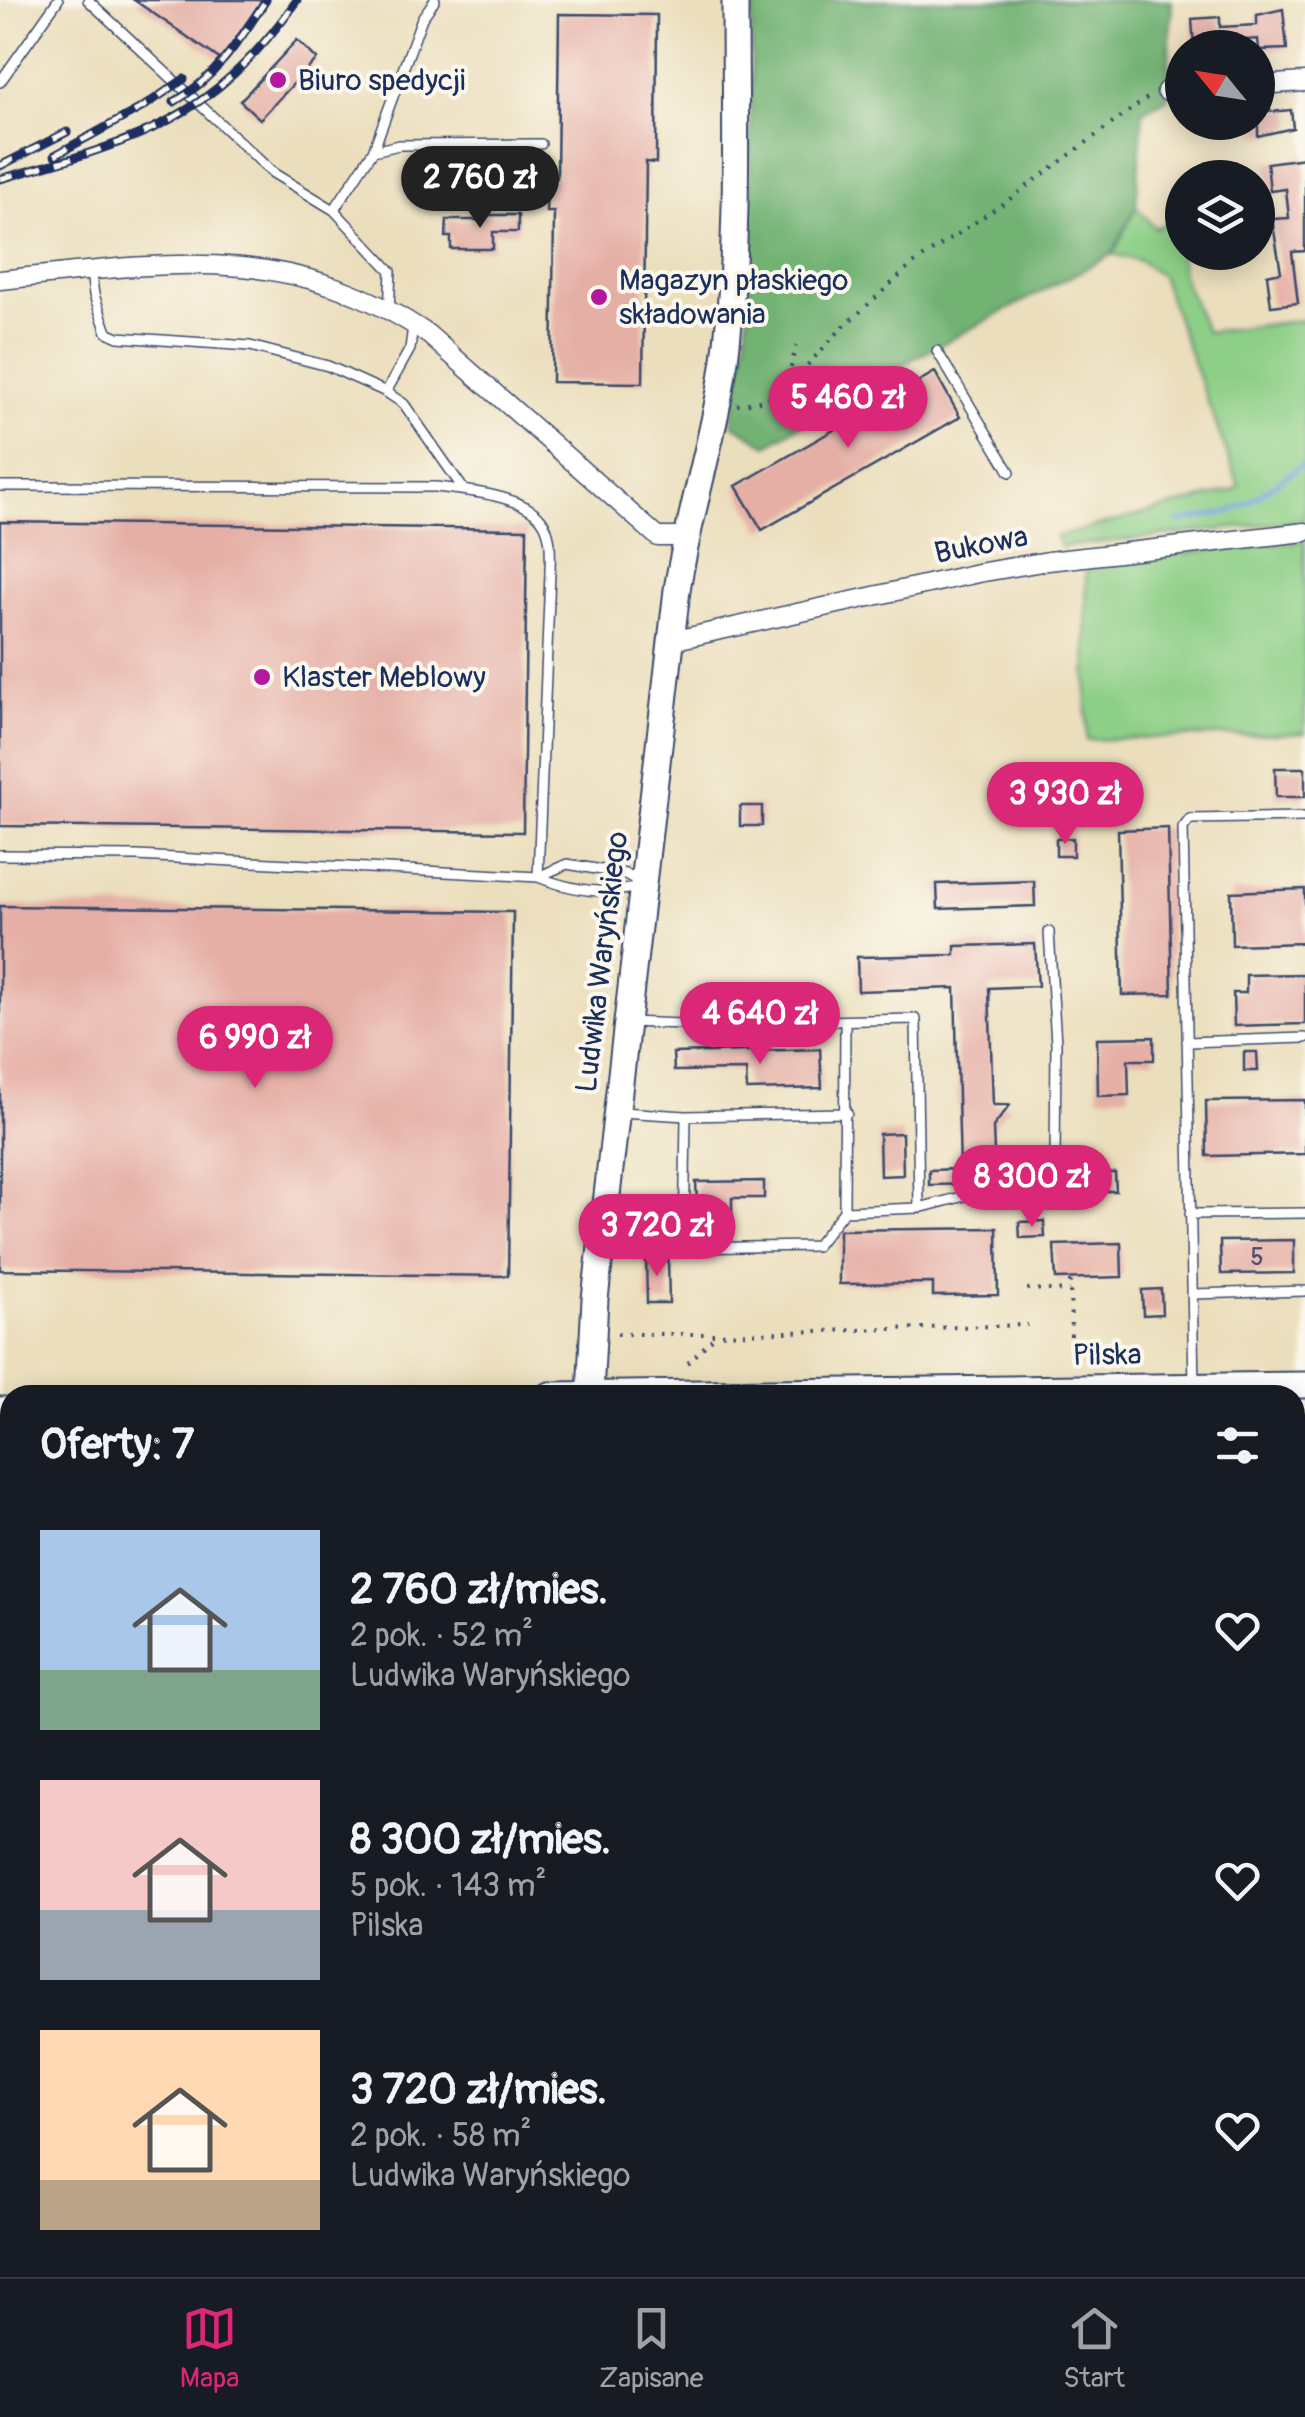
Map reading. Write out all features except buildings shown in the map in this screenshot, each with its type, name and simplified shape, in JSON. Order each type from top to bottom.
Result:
[{"type":"street","name":"Ludwika Waryńskiego","points":[[591,1385],[596,1299],[671,641],[686,538],[718,406],[727,344],[734,0]]},
{"type":"street","points":[[1275,84],[1305,82]]},
{"type":"street","points":[[0,280],[188,263],[259,268],[307,278],[413,324],[458,358],[658,537],[686,538]]},
{"type":"street","name":"Bukowa","points":[[671,641],[978,572],[1305,532]]},
{"type":"lane","points":[[0,82],[58,0]]},
{"type":"lane","points":[[88,0],[274,173],[334,210],[391,271],[389,311]]},
{"type":"lane","points":[[334,210],[374,151],[422,18],[435,0]]},
{"type":"lane","points":[[374,151],[399,145],[540,144]]},
{"type":"lane","points":[[91,271],[106,332],[118,337],[250,346],[328,366],[386,392],[404,404],[464,490]]},
{"type":"lane","points":[[386,392],[410,349],[413,324]]},
{"type":"lane","points":[[938,351],[1010,472]]},
{"type":"lane","points":[[0,486],[464,490],[528,509],[541,519],[550,538],[538,876]]},
{"type":"lane","points":[[1194,1385],[1184,824],[1190,820],[1305,817]]},
{"type":"lane","points":[[0,855],[137,856],[538,876],[566,887],[622,891],[644,885]]},
{"type":"lane","points":[[538,876],[567,864],[625,874],[644,885]]},
{"type":"lane","points":[[844,1212],[919,1208],[1003,1186],[1044,1183],[1054,1172],[1056,1042],[1049,932]]},
{"type":"lane","points":[[628,1022],[916,1018],[919,1208]]},
{"type":"lane","points":[[686,1116],[684,1248],[816,1246],[844,1212],[846,1021]]},
{"type":"lane","points":[[1187,1042],[1305,1038]]},
{"type":"lane","points":[[618,1112],[686,1116],[847,1114]]},
{"type":"lane","points":[[1190,1214],[1305,1214]]},
{"type":"lane","points":[[1192,1294],[1305,1291]]},
{"type":"path","points":[[718,406],[750,404],[786,388],[842,328],[913,264],[1147,96],[1165,92]]},
{"type":"path","points":[[786,388],[796,346]]},
{"type":"path","points":[[1070,1280],[1071,1337]]},
{"type":"path","points":[[1027,1290],[1070,1291]]},
{"type":"path","points":[[617,1334],[1028,1325]]},
{"type":"path","points":[[688,1363],[717,1334]]},
{"type":"green space","points":[[752,0],[1172,0],[1170,30],[1165,30],[1165,100],[1143,110],[1136,206],[1113,254],[875,379],[767,445],[732,424],[746,342]]},
{"type":"green space","points":[[1136,206],[1155,228],[1165,224],[1165,270],[1182,270],[1206,332],[1305,320],[1305,520],[1061,547],[1056,537],[1239,486],[1161,276],[1140,261],[1113,254]]},
{"type":"green space","points":[[1305,540],[1305,733],[1087,740],[1086,564]]},
{"type":"waterway","points":[[1179,522],[1229,512],[1305,463]]},
{"type":"railway","points":[[174,102],[215,70],[266,0]]},
{"type":"railway","points":[[0,179],[92,152],[167,121],[233,74],[297,0]]},
{"type":"railway","points":[[55,155],[143,107],[184,79]]},
{"type":"railway","points":[[0,166],[67,132]]},
{"type":"place","name":"Biuro spedycji","points":[[278,80]]},
{"type":"place","name":"Magazyn płaskiego składowania","points":[[599,297]]},
{"type":"place","name":"Klaster Meblowy","points":[[262,677]]}]
